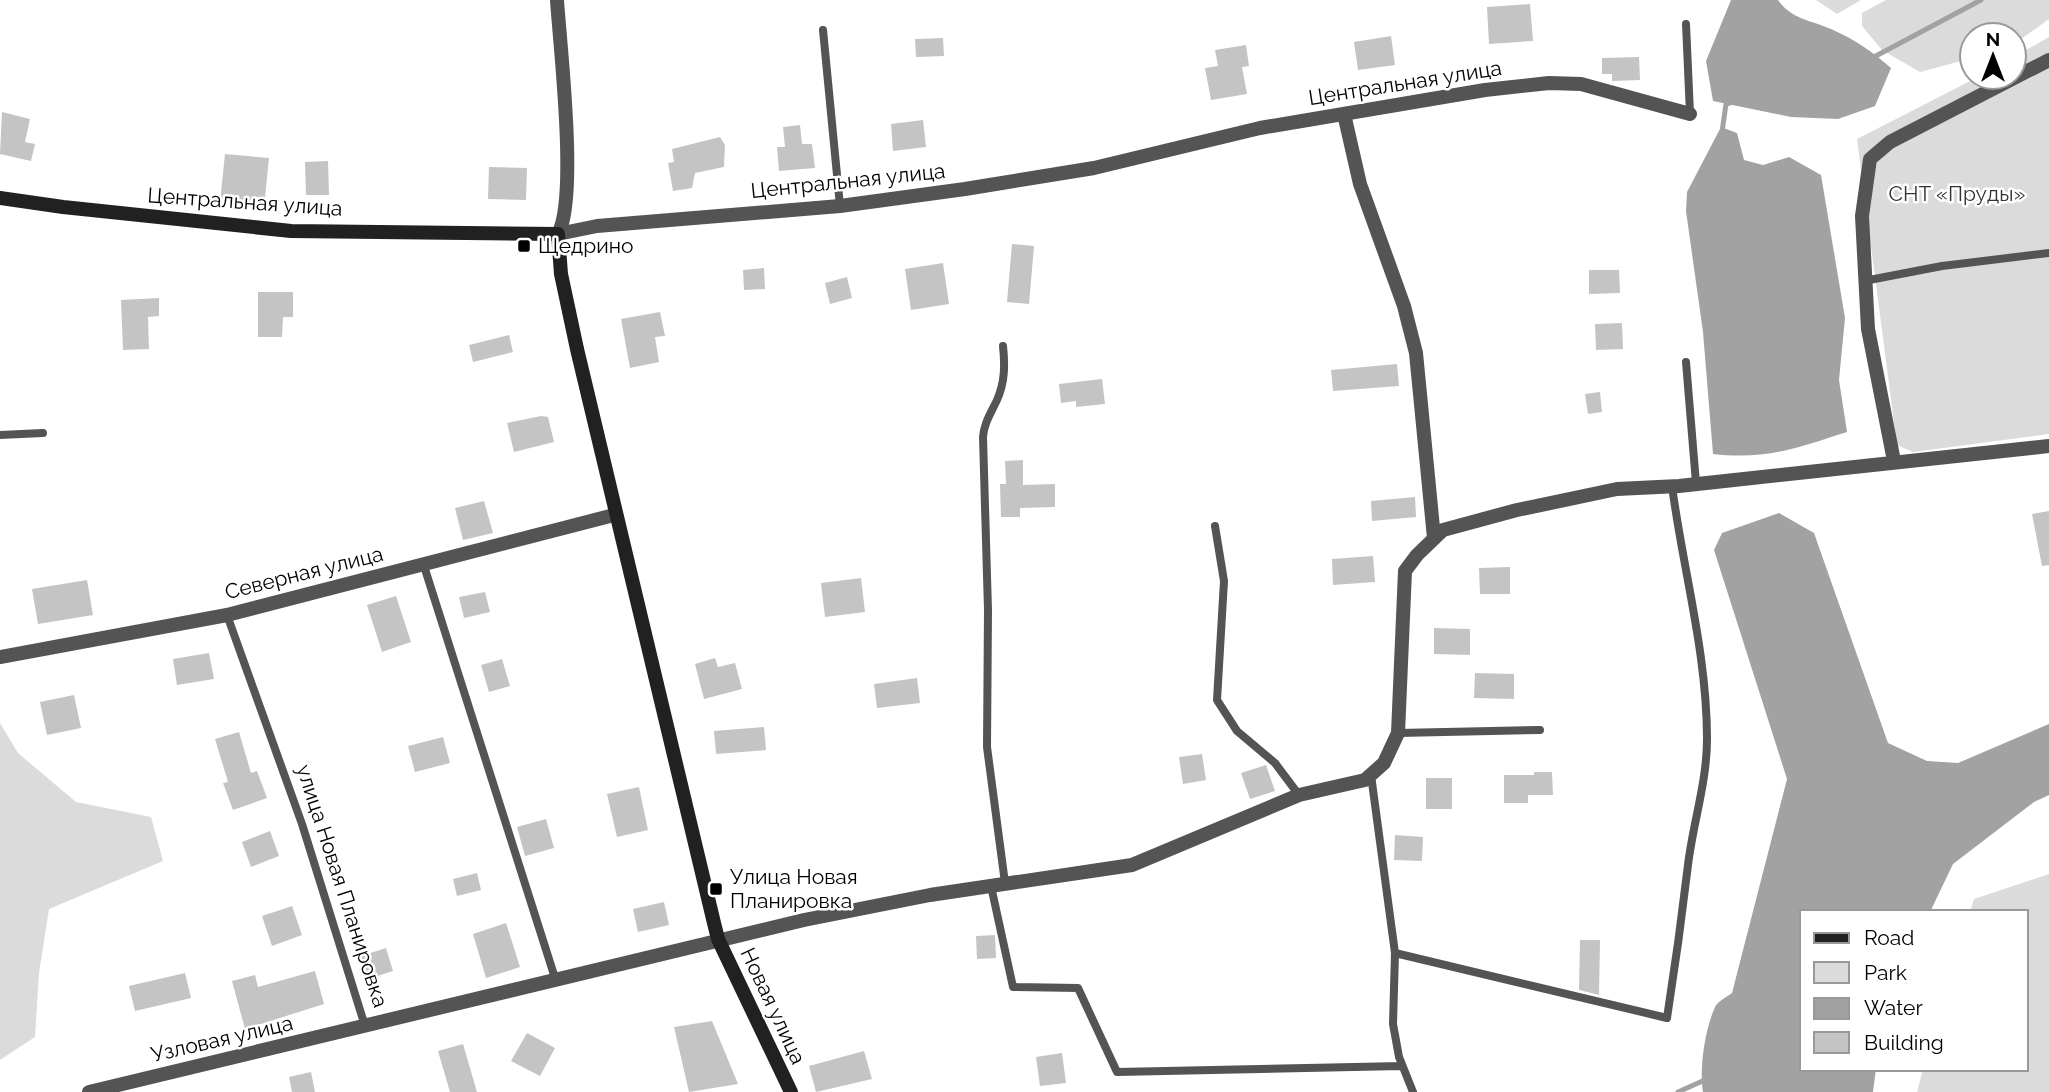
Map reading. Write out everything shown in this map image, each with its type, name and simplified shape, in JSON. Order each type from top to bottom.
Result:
[{"type":"street","points":[[557,0],[565,103],[566,206],[558,234]]},
{"type":"street","points":[[1894,461],[1868,329],[1864,281],[1862,216],[1870,159],[1877,151],[2049,60]]},
{"type":"street","name":"Центральная улица","points":[[0,198],[76,209],[291,231],[558,234],[597,226],[840,206],[1094,168],[1260,128],[1485,90],[1549,83],[1580,84],[1690,114]]},
{"type":"street","points":[[1345,114],[1360,184],[1404,306],[1416,353],[1434,538]]},
{"type":"street","name":"Новая улица","points":[[558,234],[564,289],[614,515],[718,939],[790,1092]]},
{"type":"street","points":[[1371,775],[1384,763],[1398,733],[1405,571],[1443,530],[1517,510],[1617,489],[1672,486],[2049,446]]},
{"type":"street","name":"Северная улица","points":[[0,657],[227,615],[614,515]]},
{"type":"street","name":"улица Новая Планировка","points":[[365,1026],[718,939],[998,884],[1132,865],[1299,796],[1365,780],[1371,775]]},
{"type":"street","name":"Узловая улица","points":[[89,1092],[365,1026]]},
{"type":"lane","points":[[1686,24],[1690,114]]},
{"type":"lane","points":[[823,30],[840,206]]},
{"type":"lane","points":[[1864,281],[1942,266],[2049,253]]},
{"type":"lane","points":[[1003,346],[1003,384],[984,426],[983,437],[988,610],[987,747],[998,884],[1013,987],[1078,988],[1117,1072],[1402,1066]]},
{"type":"lane","points":[[1686,362],[1696,483]]},
{"type":"lane","points":[[0,435],[43,433]]},
{"type":"lane","points":[[1395,953],[1667,1018],[1685,904],[1688,865],[1706,770],[1707,736],[1691,587],[1672,486]]},
{"type":"lane","points":[[1215,526],[1224,581],[1217,700],[1237,731],[1275,763],[1299,796]]},
{"type":"lane","points":[[424,566],[555,978]]},
{"type":"lane","name":"улица Новая Планировка","points":[[227,615],[302,824],[365,1026]]},
{"type":"lane","points":[[1398,733],[1541,730]]},
{"type":"lane","points":[[1371,775],[1395,953],[1393,1024],[1402,1066],[1413,1092]]},
{"type":"green space","points":[[1816,0],[1861,0],[1837,14]]},
{"type":"green space","points":[[1886,0],[2049,0],[2049,19],[2028,34],[2028,21],[1958,21],[1958,62],[1920,72],[1882,50],[1862,26],[1862,13]]},
{"type":"green space","name":"СНТ «Пруды»","points":[[2049,37],[2049,434],[1913,452],[1897,445],[1857,139],[1958,87],[1958,91],[2028,91],[2028,49]]},
{"type":"green space","points":[[0,723],[18,753],[76,802],[151,817],[163,861],[49,909],[39,973],[35,1037],[0,1060]]},
{"type":"green space","points":[[2049,874],[2049,1092],[1917,1092],[1922,1071],[2028,1071],[2028,910],[1971,910],[1974,899]]},
{"type":"water","points":[[1731,0],[1778,0],[1795,15],[1839,33],[1870,51],[1891,68],[1875,106],[1838,119],[1791,117],[1713,101],[1706,61]]},
{"type":"water","points":[[1721,127],[1737,133],[1744,160],[1763,165],[1789,157],[1821,175],[1845,318],[1839,380],[1847,432],[1797,448],[1766,454],[1713,454],[1703,332],[1686,211],[1687,192]]},
{"type":"water","points":[[1779,513],[1814,533],[1888,743],[1927,761],[1958,763],[2049,724],[2049,795],[2034,802],[1953,864],[1931,910],[1800,910],[1800,1071],[1876,1071],[1873,1092],[1703,1092],[1702,1061],[1708,1026],[1716,1005],[1732,993],[1787,779],[1714,550],[1722,533]]},
{"type":"building","points":[[1530,4],[1533,41],[1489,44],[1487,7]]},
{"type":"building","points":[[1391,36],[1395,65],[1358,70],[1354,42]]},
{"type":"building","points":[[943,38],[944,56],[916,57],[915,39]]},
{"type":"building","points":[[1246,45],[1249,66],[1242,67],[1247,94],[1211,100],[1205,68],[1218,66],[1215,50]]},
{"type":"building","points":[[1639,57],[1640,80],[1612,81],[1612,74],[1602,74],[1602,58]]},
{"type":"building","points":[[2,112],[30,119],[25,142],[35,144],[31,161],[0,154]]},
{"type":"building","points":[[923,120],[926,147],[893,151],[891,124]]},
{"type":"building","points":[[800,125],[802,144],[812,144],[815,168],[779,171],[777,147],[785,147],[783,127]]},
{"type":"building","points":[[720,137],[725,145],[724,167],[695,173],[692,188],[673,191],[668,163],[674,162],[672,149]]},
{"type":"building","points":[[225,154],[269,158],[264,207],[220,202]]},
{"type":"building","points":[[328,161],[329,195],[306,195],[305,162]]},
{"type":"building","points":[[489,167],[527,168],[526,200],[488,199]]},
{"type":"building","points":[[1012,244],[1034,246],[1029,304],[1007,302]]},
{"type":"building","points":[[943,263],[949,304],[911,310],[905,269]]},
{"type":"building","points":[[764,268],[765,289],[744,290],[743,270]]},
{"type":"building","points":[[1589,270],[1619,270],[1620,293],[1589,294]]},
{"type":"building","points":[[847,277],[852,298],[830,304],[825,283]]},
{"type":"building","points":[[258,292],[293,292],[293,317],[283,317],[282,337],[258,337]]},
{"type":"building","points":[[159,298],[159,316],[148,317],[149,349],[123,350],[121,300]]},
{"type":"building","points":[[660,312],[665,336],[655,337],[659,362],[630,368],[621,319]]},
{"type":"building","points":[[1622,323],[1623,349],[1596,350],[1595,324]]},
{"type":"building","points":[[509,335],[513,352],[473,362],[469,345]]},
{"type":"building","points":[[1397,364],[1399,386],[1333,391],[1331,370]]},
{"type":"building","points":[[1102,379],[1105,404],[1076,407],[1076,401],[1061,403],[1059,384]]},
{"type":"building","points":[[1600,392],[1602,412],[1588,414],[1585,394]]},
{"type":"building","points":[[548,417],[554,442],[514,452],[507,423]]},
{"type":"building","points":[[1023,460],[1023,485],[1055,484],[1055,507],[1020,508],[1020,517],[1001,517],[1000,484],[1006,484],[1005,461]]},
{"type":"building","points":[[1415,497],[1416,517],[1372,521],[1371,501]]},
{"type":"building","points":[[484,501],[493,533],[463,540],[455,508]]},
{"type":"building","points":[[2049,511],[2049,565],[2042,566],[2032,514]]},
{"type":"building","points":[[1373,556],[1375,582],[1333,585],[1332,559]]},
{"type":"building","points":[[1510,567],[1510,594],[1480,594],[1479,568]]},
{"type":"building","points":[[861,578],[865,612],[825,617],[821,583]]},
{"type":"building","points":[[87,580],[93,615],[38,624],[32,589]]},
{"type":"building","points":[[485,592],[490,612],[464,618],[459,597]]},
{"type":"building","points":[[396,596],[411,642],[382,652],[367,605]]},
{"type":"building","points":[[1434,628],[1470,629],[1470,655],[1434,654]]},
{"type":"building","points":[[209,653],[214,679],[177,685],[173,659]]},
{"type":"building","points":[[715,658],[718,667],[735,663],[742,689],[704,699],[695,664]]},
{"type":"building","points":[[502,659],[510,686],[489,692],[481,665]]},
{"type":"building","points":[[1475,673],[1514,674],[1514,699],[1474,698]]},
{"type":"building","points":[[917,678],[920,703],[877,708],[874,684]]},
{"type":"building","points":[[74,695],[81,728],[47,735],[40,702]]},
{"type":"building","points":[[764,727],[766,750],[716,754],[714,731]]},
{"type":"building","points":[[239,732],[251,773],[257,771],[267,798],[233,810],[223,783],[228,782],[215,739]]},
{"type":"building","points":[[443,737],[450,763],[415,772],[408,746]]},
{"type":"building","points":[[1202,754],[1206,780],[1183,784],[1179,757]]},
{"type":"building","points":[[1266,765],[1275,791],[1250,799],[1241,773]]},
{"type":"building","points":[[1534,772],[1552,772],[1553,795],[1528,795],[1528,803],[1504,803],[1504,775],[1534,775]]},
{"type":"building","points":[[1426,778],[1452,778],[1452,809],[1426,809]]},
{"type":"building","points":[[639,787],[648,830],[617,837],[607,794]]},
{"type":"building","points":[[546,819],[554,848],[525,856],[517,827]]},
{"type":"building","points":[[270,831],[279,856],[251,867],[242,842]]},
{"type":"building","points":[[1395,835],[1423,837],[1422,861],[1394,860]]},
{"type":"building","points":[[477,873],[481,890],[457,896],[453,879]]},
{"type":"building","points":[[664,902],[669,925],[638,932],[633,909]]},
{"type":"building","points":[[292,906],[302,935],[272,946],[262,916]]},
{"type":"building","points":[[506,923],[520,967],[486,978],[473,934]]},
{"type":"building","points":[[995,935],[996,958],[977,959],[976,936]]},
{"type":"building","points":[[1580,940],[1600,940],[1599,995],[1579,990]]},
{"type":"building","points":[[386,948],[393,971],[368,979],[361,956]]},
{"type":"building","points":[[315,971],[324,1004],[245,1029],[232,981],[255,975],[258,987]]},
{"type":"building","points":[[185,973],[191,998],[135,1011],[129,986]]},
{"type":"building","points":[[712,1021],[738,1084],[689,1092],[674,1027]]},
{"type":"building","points":[[527,1033],[555,1048],[540,1076],[511,1061]]},
{"type":"building","points":[[463,1044],[477,1092],[450,1092],[438,1051]]},
{"type":"building","points":[[864,1051],[872,1079],[816,1092],[809,1066]]},
{"type":"building","points":[[1062,1053],[1066,1083],[1040,1086],[1036,1057]]},
{"type":"building","points":[[311,1072],[315,1092],[292,1092],[289,1077]]},
{"type":"waterway","points":[[1872,58],[1981,0]]},
{"type":"waterway","points":[[1722,132],[1726,104],[1733,102]]},
{"type":"waterway","points":[[1678,1092],[1707,1079]]},
{"type":"place","name":"Щедрино","points":[[524,246]]},
{"type":"place","name":"Улица Новая Планировка","points":[[716,889]]}]
